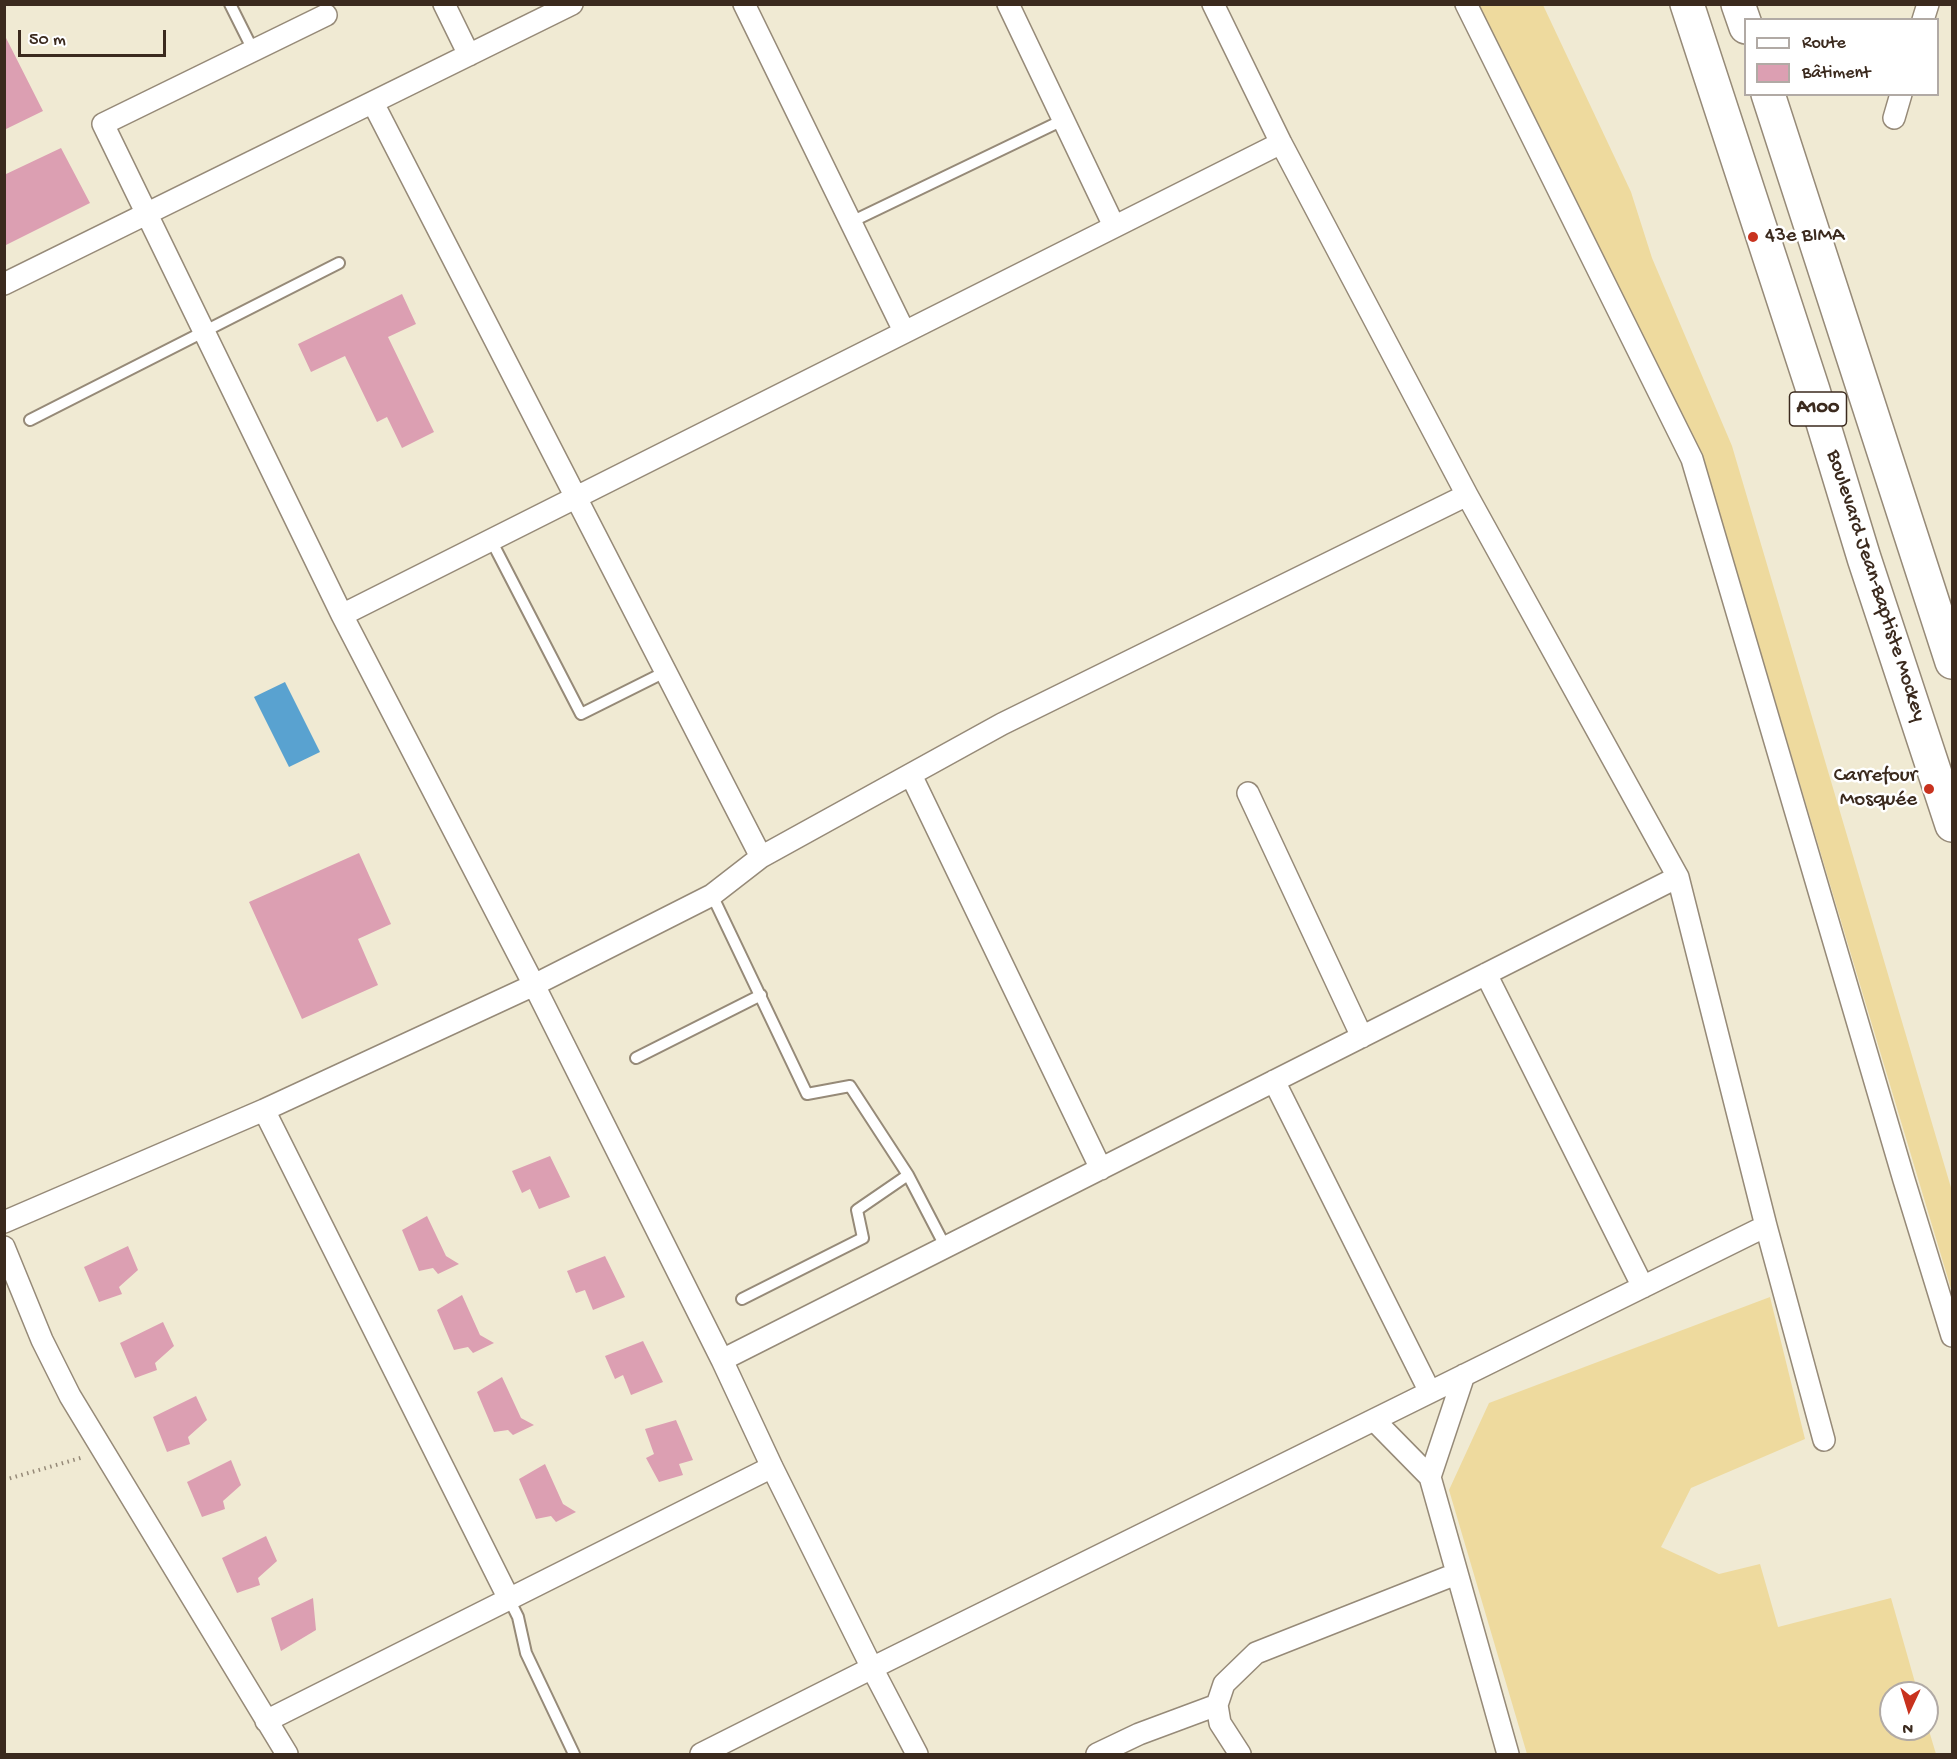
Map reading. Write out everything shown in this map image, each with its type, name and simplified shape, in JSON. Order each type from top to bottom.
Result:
[{"type":"highway","name":"Boulevard Jean-Baptiste Mockey","points":[[1687,4],[1809,379],[1864,558],[1951,817]]},
{"type":"highway","points":[[1738,4],[1744,21]]},
{"type":"highway","name":"A100","points":[[1769,96],[1953,662]]},
{"type":"street","points":[[444,4],[469,55]]},
{"type":"street","points":[[4,284],[572,4]]},
{"type":"street","points":[[744,4],[904,331]]},
{"type":"street","points":[[1008,4],[1114,226]]},
{"type":"street","points":[[1213,4],[1281,143],[1467,495],[1678,877],[1766,1226],[1824,1440]]},
{"type":"street","points":[[1466,4],[1692,459],[1904,1180],[1953,1336]]},
{"type":"street","points":[[326,15],[103,124],[342,615],[534,985],[917,1755]]},
{"type":"street","points":[[1894,118],[1900,96]]},
{"type":"street","points":[[373,103],[761,857]]},
{"type":"street","points":[[342,615],[1281,143]]},
{"type":"street","points":[[4,1222],[264,1110],[534,985],[712,895],[761,857],[1002,724],[1467,495]]},
{"type":"street","points":[[911,775],[1101,1169]]},
{"type":"street","points":[[1248,793],[1362,1036]]},
{"type":"street","points":[[722,1360],[1678,877]]},
{"type":"street","points":[[1486,974],[1643,1287]]},
{"type":"street","points":[[1274,1081],[1430,1392]]},
{"type":"street","points":[[264,1110],[509,1599]]},
{"type":"street","points":[[701,1755],[872,1668],[1766,1226]]},
{"type":"street","points":[[4,1247],[47,1349],[70,1396],[286,1755]]},
{"type":"street","points":[[1430,1477],[1464,1375]]},
{"type":"street","points":[[1374,1420],[1430,1477],[1508,1755]]},
{"type":"street","points":[[266,1721],[772,1467]]},
{"type":"street","points":[[1240,1755],[1220,1722],[1217,1705],[1224,1684],[1256,1653],[1456,1574]]},
{"type":"street","points":[[1097,1755],[1139,1734],[1217,1705]]},
{"type":"lane","points":[[230,4],[253,50]]},
{"type":"lane","points":[[851,222],[1063,120]]},
{"type":"lane","points":[[30,420],[339,263]]},
{"type":"lane","points":[[491,540],[580,714],[665,672]]},
{"type":"lane","points":[[712,895],[807,1094],[850,1086],[908,1175],[945,1246]]},
{"type":"lane","points":[[636,1058],[760,995]]},
{"type":"lane","points":[[742,1299],[863,1238],[856,1210],[908,1175]]},
{"type":"lane","points":[[509,1599],[518,1617],[526,1653],[574,1755]]},
{"type":"path","points":[[4,1480],[102,1452]]},
{"type":"sand","points":[[1479,5],[1543,5],[1631,192],[1652,258],[1732,446],[1952,1191],[1952,1292],[1701,453]]},
{"type":"sand","points":[[1770,1297],[1805,1439],[1691,1488],[1661,1547],[1719,1574],[1760,1564],[1778,1627],[1891,1598],[1915,1681],[1879,1681],[1879,1741],[1932,1741],[1936,1754],[1527,1754],[1449,1490],[1489,1403]]},
{"type":"water","points":[[285,682],[320,752],[289,767],[254,697]]},
{"type":"building","points":[[4,34],[43,111],[4,130]]},
{"type":"building","points":[[61,148],[90,203],[4,246],[4,175]]},
{"type":"building","points":[[402,294],[416,324],[388,337],[434,432],[402,448],[387,417],[377,422],[345,356],[311,372],[298,344]]},
{"type":"building","points":[[359,853],[391,924],[358,939],[378,985],[302,1019],[249,902]]},
{"type":"building","points":[[550,1156],[570,1197],[539,1209],[530,1189],[522,1193],[512,1171]]},
{"type":"building","points":[[427,1216],[446,1256],[459,1264],[438,1274],[433,1268],[419,1271],[402,1230]]},
{"type":"building","points":[[128,1246],[138,1270],[119,1287],[122,1294],[99,1302],[84,1267]]},
{"type":"building","points":[[605,1256],[625,1297],[593,1310],[585,1290],[576,1293],[567,1271]]},
{"type":"building","points":[[462,1295],[480,1335],[494,1343],[473,1353],[468,1347],[454,1350],[437,1310]]},
{"type":"building","points":[[163,1322],[174,1346],[155,1363],[157,1370],[135,1378],[120,1343]]},
{"type":"building","points":[[643,1341],[663,1382],[631,1395],[623,1375],[615,1379],[605,1356]]},
{"type":"building","points":[[502,1377],[521,1418],[534,1425],[513,1435],[508,1430],[494,1432],[477,1392]]},
{"type":"building","points":[[196,1396],[207,1420],[188,1437],[190,1444],[167,1452],[153,1417]]},
{"type":"building","points":[[676,1420],[693,1460],[679,1464],[683,1475],[659,1482],[646,1458],[654,1454],[645,1429]]},
{"type":"building","points":[[231,1460],[241,1485],[223,1501],[225,1509],[202,1517],[187,1482]]},
{"type":"building","points":[[545,1464],[563,1504],[576,1512],[556,1522],[551,1516],[536,1519],[519,1479]]},
{"type":"building","points":[[266,1536],[277,1561],[258,1578],[260,1585],[237,1593],[222,1558]]},
{"type":"building","points":[[313,1598],[316,1630],[281,1651],[271,1618]]},
{"type":"place","name":"43e BIMA","points":[[1753,237]]},
{"type":"place","name":"Carrefour Mosquée","points":[[1929,789]]}]
